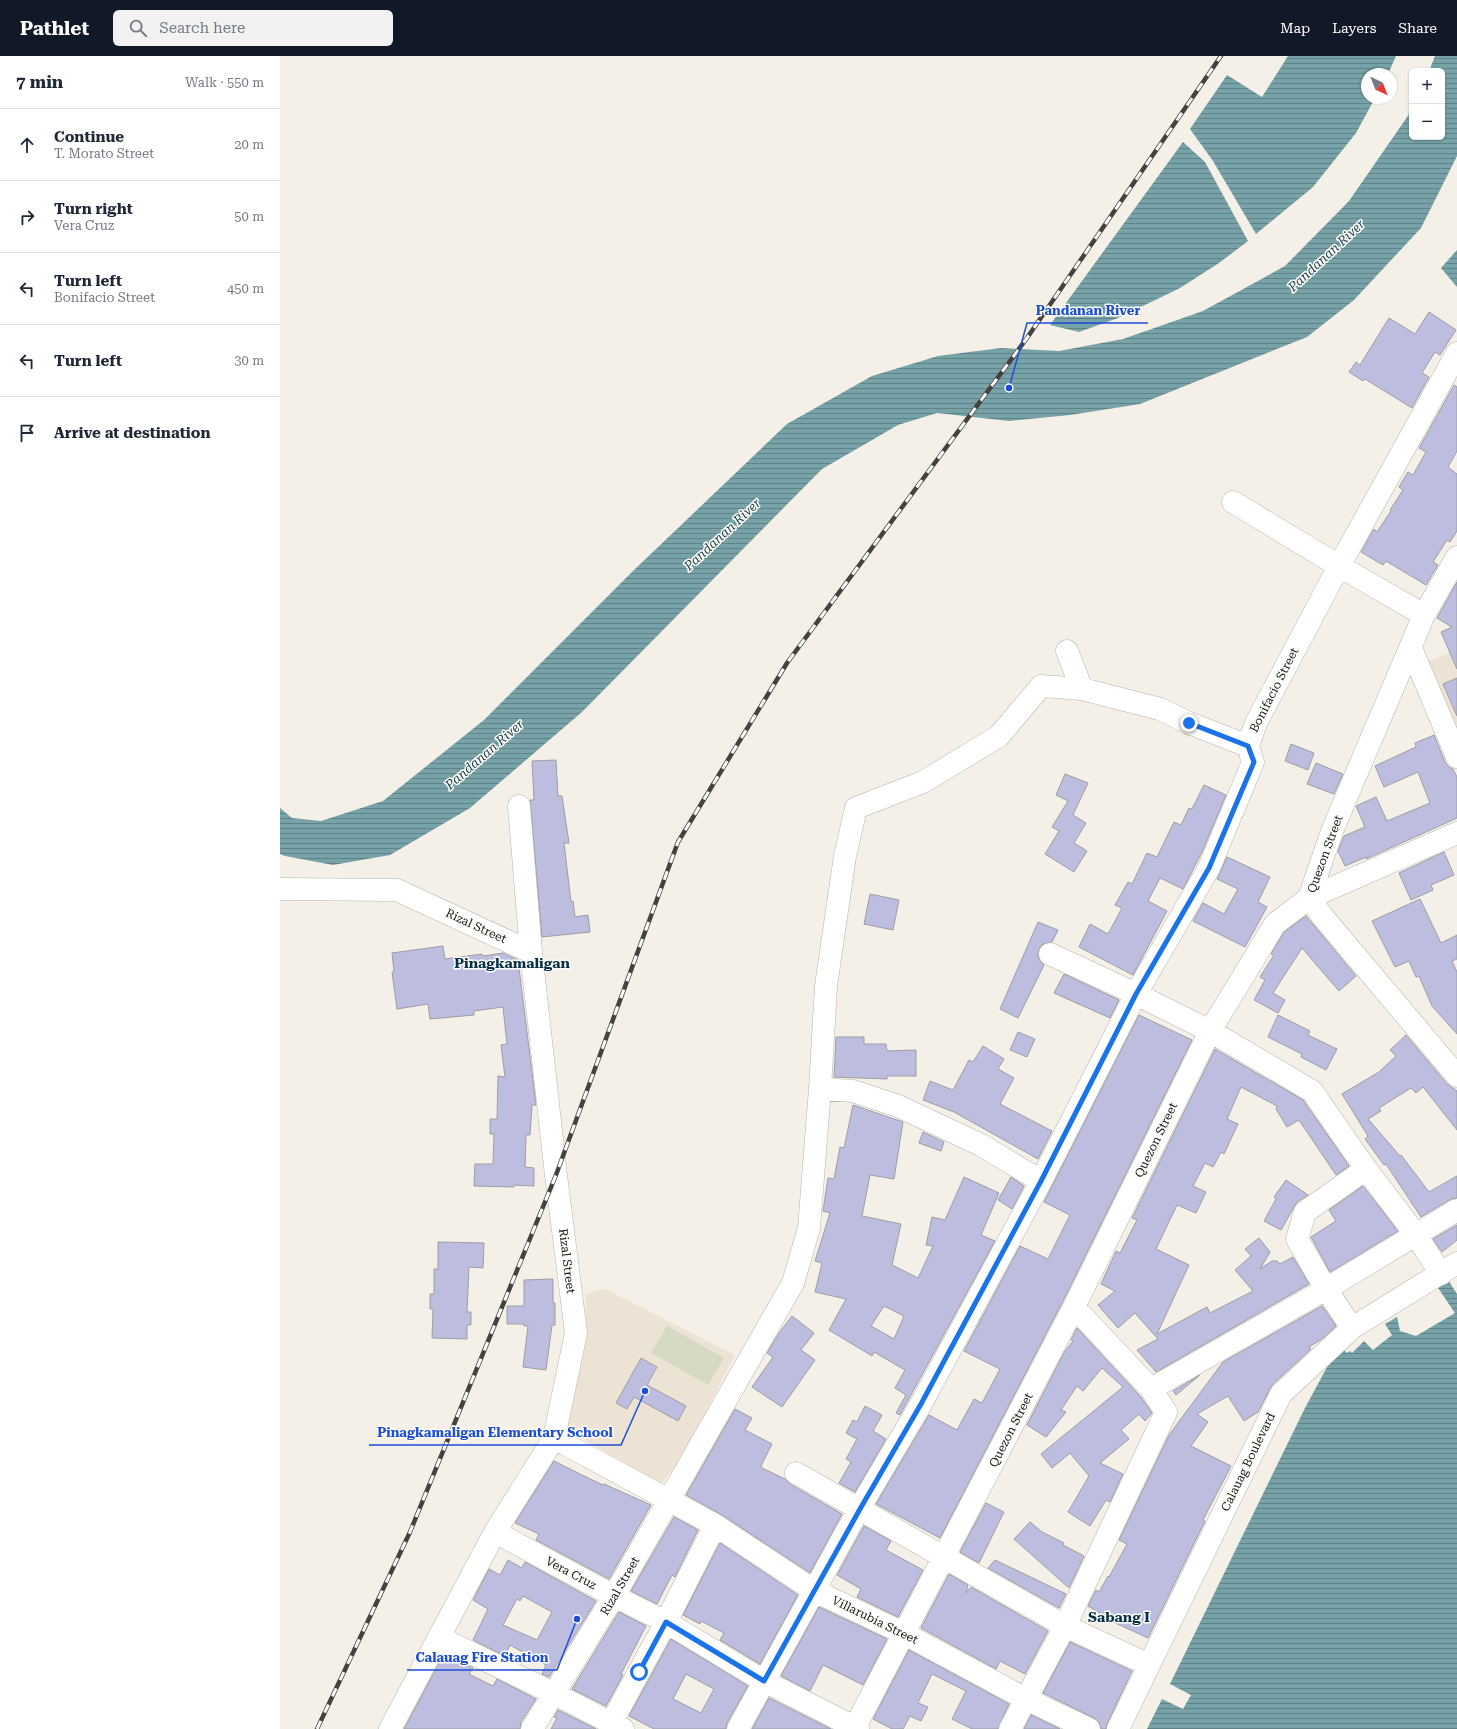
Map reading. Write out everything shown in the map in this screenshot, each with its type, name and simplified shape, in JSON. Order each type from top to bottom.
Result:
[{"type":"street","name":"Bonifacio Street","points":[[738,1729],[860,1509],[921,1404],[1041,1181],[1136,994],[1209,868],[1254,762],[1248,746],[1256,723],[1339,566],[1457,353]]},
{"type":"street","points":[[1234,502],[1339,566],[1424,615]]},
{"type":"street","name":"Quezon Street","points":[[855,1728],[903,1633],[1074,1307],[1210,1031],[1275,924],[1309,898],[1332,831],[1424,615],[1457,557]]},
{"type":"street","points":[[1411,648],[1457,757]]},
{"type":"street","points":[[1067,652],[1082,689],[1160,710],[1248,746]]},
{"type":"street","name":"Rizal Street","points":[[532,1729],[555,1694],[614,1596],[793,1283],[809,1228],[820,1089],[826,986],[845,856],[856,808],[923,782],[999,736],[1040,686],[1082,689]]},
{"type":"street","points":[[518,806],[531,952]]},
{"type":"street","points":[[1457,833],[1309,898],[1323,917],[1457,1076]]},
{"type":"street","name":"Rizal Street","points":[[280,889],[397,890],[531,952],[556,1175],[576,1333],[554,1438]]},
{"type":"street","points":[[1050,954],[1136,994],[1210,1031],[1312,1091],[1366,1169],[1416,1235],[1449,1268]]},
{"type":"street","points":[[820,1089],[854,1091],[898,1106],[981,1145],[1041,1181]]},
{"type":"street","points":[[1352,1328],[1326,1289],[1297,1239],[1305,1212],[1366,1169]]},
{"type":"street","points":[[1152,1389],[1326,1289],[1457,1210]]},
{"type":"street","name":"Calauag Boulevard","points":[[1118,1729],[1281,1394],[1352,1328],[1449,1268]]},
{"type":"street","points":[[1010,1729],[1065,1626],[1166,1412],[1152,1389],[1074,1307]]},
{"type":"street","points":[[390,1729],[440,1638],[495,1532],[554,1438],[668,1501]]},
{"type":"street","points":[[796,1473],[1065,1626],[1149,1664]]},
{"type":"street","name":"Villarubia Street","points":[[668,1501],[715,1525],[815,1591],[903,1633],[1026,1699],[1089,1729]]},
{"type":"street","points":[[440,1638],[555,1694],[614,1727],[715,1525]]},
{"type":"street","name":"Vera Cruz","points":[[495,1532],[614,1596],[666,1622],[764,1681],[855,1728]]},
{"type":"shaded area","points":[[1457,649],[1457,739],[1426,663]]},
{"type":"shaded area","points":[[605,1289],[735,1355],[684,1453],[661,1485],[564,1427],[585,1348],[586,1294]]},
{"type":"green space","points":[[667,1326],[724,1358],[708,1385],[651,1353]]},
{"type":"water","points":[[1288,56],[1396,56],[1391,68],[1361,68],[1361,104],[1372,104],[1356,133],[1313,187],[1256,234],[1213,161],[1190,129],[1227,75],[1262,97]]},
{"type":"water","points":[[1435,56],[1457,56],[1457,156],[1421,228],[1354,300],[1307,337],[1140,404],[1070,415],[1009,421],[937,413],[898,425],[822,469],[582,712],[470,808],[390,855],[333,865],[280,854],[280,808],[292,818],[321,821],[383,801],[484,720],[633,571],[787,424],[872,376],[938,356],[1001,348],[1059,351],[1123,339],[1203,311],[1285,266],[1349,201],[1409,114],[1409,140],[1445,140],[1445,68],[1430,68]]},
{"type":"water","points":[[1183,142],[1205,162],[1248,241],[1219,263],[1180,288],[1118,318],[1079,332],[1050,325]]},
{"type":"water","points":[[1457,250],[1457,287],[1441,268]]},
{"type":"water","points":[[1448,1280],[1457,1294],[1457,1729],[1147,1729],[1162,1699],[1183,1709],[1191,1695],[1170,1684],[1305,1408],[1339,1345],[1347,1353],[1350,1351],[1352,1353],[1364,1341],[1373,1350],[1392,1335],[1385,1324],[1397,1317],[1400,1331],[1416,1336],[1455,1313],[1434,1282]]},
{"type":"building","points":[[1429,312],[1456,330],[1440,355],[1435,352],[1422,373],[1429,377],[1412,408],[1365,379],[1363,381],[1349,372],[1356,362],[1360,365],[1389,318],[1415,334]]},
{"type":"building","points":[[1454,385],[1457,387],[1457,451],[1448,467],[1457,474],[1457,531],[1450,542],[1447,540],[1433,562],[1438,565],[1426,585],[1386,561],[1383,565],[1361,552],[1374,529],[1377,532],[1391,511],[1390,510],[1403,490],[1399,487],[1408,472],[1413,475],[1426,452],[1419,448]]},
{"type":"building","points":[[1457,582],[1457,669],[1441,632],[1452,627],[1437,618]]},
{"type":"building","points":[[1457,678],[1457,716],[1443,684]]},
{"type":"building","points":[[1434,735],[1445,762],[1453,769],[1457,777],[1457,818],[1366,859],[1366,857],[1345,866],[1338,851],[1344,836],[1365,827],[1356,806],[1376,797],[1387,821],[1430,803],[1418,772],[1384,787],[1375,766],[1416,747],[1415,743]]},
{"type":"building","points":[[1291,744],[1314,753],[1308,770],[1285,761]]},
{"type":"building","points":[[556,760],[558,796],[562,796],[569,843],[564,843],[571,902],[573,901],[575,917],[588,915],[590,932],[542,937],[530,800],[534,800],[532,761]]},
{"type":"building","points":[[1316,763],[1343,774],[1334,794],[1307,784]]},
{"type":"building","points":[[1065,774],[1088,783],[1073,815],[1086,823],[1074,843],[1087,851],[1074,872],[1045,854],[1059,831],[1052,827],[1068,801],[1056,795]]},
{"type":"building","points":[[1204,785],[1226,795],[1202,852],[1183,889],[1160,878],[1148,901],[1167,911],[1133,975],[1079,947],[1090,924],[1108,934],[1122,908],[1115,905],[1128,882],[1132,884],[1147,853],[1157,857],[1174,822],[1181,825],[1189,808],[1192,809]]},
{"type":"building","points":[[1444,852],[1454,875],[1431,885],[1433,890],[1411,900],[1399,873]]},
{"type":"building","points":[[1227,857],[1270,877],[1258,902],[1267,907],[1245,947],[1193,921],[1203,903],[1224,914],[1238,889],[1217,879]]},
{"type":"building","points":[[870,894],[899,900],[893,930],[864,924]]},
{"type":"building","points":[[1420,899],[1441,943],[1457,935],[1457,959],[1452,961],[1457,972],[1457,1034],[1432,1006],[1419,976],[1416,977],[1409,961],[1395,967],[1372,921]]},
{"type":"building","points":[[1306,916],[1356,976],[1339,991],[1302,948],[1273,993],[1285,1000],[1278,1013],[1254,1000],[1265,980],[1260,977],[1274,955],[1271,954],[1284,932]]},
{"type":"building","points":[[1038,922],[1058,930],[1052,942],[1043,944],[1039,949],[1038,955],[1040,961],[1044,965],[1018,1018],[1000,1009]]},
{"type":"building","points":[[443,946],[445,959],[503,953],[518,960],[536,1105],[532,1105],[530,1135],[526,1135],[525,1167],[534,1168],[534,1186],[474,1186],[475,1164],[493,1164],[494,1134],[490,1134],[490,1119],[497,1119],[498,1076],[505,1077],[501,1045],[507,1044],[503,1007],[474,1011],[474,1015],[430,1019],[428,1004],[397,1009],[392,972],[394,972],[392,953]]},
{"type":"building","points":[[1064,974],[1119,1000],[1110,1018],[1054,993]]},
{"type":"building","points":[[1139,1015],[1192,1040],[1063,1301],[940,1538],[876,1504],[929,1415],[957,1430],[974,1399],[982,1403],[1000,1369],[964,1351],[1020,1246],[1048,1259],[1070,1215],[1044,1202]]},
{"type":"building","points":[[1278,1015],[1310,1031],[1308,1035],[1337,1049],[1326,1070],[1301,1057],[1302,1054],[1268,1037]]},
{"type":"building","points":[[1018,1032],[1035,1039],[1027,1057],[1010,1050]]},
{"type":"building","points":[[1406,1035],[1447,1084],[1457,1091],[1457,1130],[1423,1087],[1416,1093],[1411,1088],[1379,1108],[1381,1111],[1368,1119],[1400,1156],[1401,1155],[1429,1192],[1457,1176],[1457,1198],[1451,1199],[1421,1217],[1386,1164],[1384,1165],[1365,1139],[1368,1136],[1342,1094],[1379,1072],[1396,1056],[1390,1050]]},
{"type":"building","points":[[836,1037],[864,1037],[864,1044],[886,1044],[887,1051],[916,1050],[916,1076],[887,1076],[887,1079],[834,1077]]},
{"type":"building","points":[[983,1046],[1004,1059],[998,1069],[1014,1078],[1000,1104],[1052,1131],[1038,1159],[954,1112],[923,1100],[930,1081],[953,1090],[969,1060],[973,1062]]},
{"type":"building","points":[[1215,1049],[1303,1100],[1349,1166],[1336,1175],[1299,1120],[1287,1127],[1276,1109],[1277,1106],[1241,1087],[1227,1119],[1238,1124],[1224,1154],[1221,1152],[1213,1167],[1205,1163],[1193,1186],[1206,1192],[1196,1213],[1177,1205],[1156,1249],[1189,1265],[1157,1334],[1207,1307],[1210,1313],[1253,1291],[1235,1270],[1251,1256],[1245,1249],[1259,1238],[1270,1252],[1260,1269],[1272,1261],[1277,1261],[1280,1264],[1293,1257],[1309,1284],[1156,1372],[1137,1350],[1158,1339],[1135,1313],[1118,1328],[1098,1305],[1115,1291],[1101,1284],[1116,1251],[1120,1253],[1137,1220],[1132,1218]]},
{"type":"building","points":[[853,1105],[903,1122],[894,1179],[870,1175],[862,1216],[901,1224],[892,1265],[918,1278],[933,1246],[926,1245],[932,1217],[945,1220],[964,1177],[999,1193],[981,1235],[995,1241],[900,1415],[896,1413],[906,1395],[895,1388],[905,1370],[874,1352],[872,1356],[829,1330],[846,1299],[815,1292],[822,1263],[815,1261],[830,1213],[823,1211],[828,1178],[834,1179],[840,1147],[844,1148]],"holes":[[[884,1306],[904,1316],[894,1339],[871,1326]]]},
{"type":"building","points":[[923,1132],[944,1142],[941,1151],[919,1143]]},
{"type":"building","points":[[1011,1177],[1024,1186],[1012,1209],[998,1200]]},
{"type":"building","points":[[1286,1180],[1308,1195],[1297,1202],[1281,1230],[1264,1221],[1276,1199],[1274,1197]]},
{"type":"building","points":[[1363,1186],[1398,1231],[1330,1272],[1311,1237],[1336,1221],[1329,1210]]},
{"type":"building","points":[[1457,1225],[1457,1240],[1442,1252],[1433,1239]]},
{"type":"building","points":[[438,1242],[484,1243],[483,1268],[469,1267],[467,1312],[471,1312],[471,1325],[467,1325],[467,1339],[432,1338],[433,1309],[430,1309],[430,1294],[434,1294],[434,1269],[438,1269]]},
{"type":"building","points":[[553,1279],[555,1325],[552,1325],[546,1370],[523,1367],[528,1326],[524,1326],[524,1324],[507,1324],[507,1306],[524,1306],[524,1280]]},
{"type":"building","points":[[1322,1306],[1336,1326],[1322,1339],[1309,1347],[1311,1349],[1272,1385],[1258,1412],[1244,1421],[1228,1396],[1197,1414],[1208,1422],[1191,1446],[1231,1466],[1203,1520],[1205,1521],[1148,1638],[1098,1615],[1100,1613],[1088,1606],[1096,1590],[1099,1592],[1108,1576],[1109,1577],[1127,1544],[1119,1540],[1169,1435],[1223,1362]]},
{"type":"building","points":[[792,1316],[814,1333],[801,1350],[815,1360],[782,1407],[752,1387],[773,1357],[767,1353],[779,1333]]},
{"type":"building","points":[[1077,1328],[1141,1397],[1152,1413],[1145,1421],[1139,1414],[1121,1430],[1129,1439],[1100,1463],[1123,1474],[1110,1502],[1106,1500],[1090,1526],[1068,1512],[1089,1476],[1070,1453],[1052,1468],[1041,1454],[1123,1387],[1102,1368],[1083,1391],[1077,1386],[1061,1410],[1066,1412],[1046,1437],[1027,1425],[1065,1351],[1073,1341],[1071,1340]]},
{"type":"building","points":[[641,1358],[657,1367],[647,1385],[686,1406],[678,1421],[634,1397],[627,1409],[616,1403]]},
{"type":"building","points":[[1200,1375],[1176,1395],[1173,1391]]},
{"type":"building","points":[[865,1406],[882,1415],[873,1431],[886,1439],[855,1492],[839,1483],[851,1462],[846,1459],[857,1439],[846,1433],[853,1420],[857,1422]]},
{"type":"building","points":[[735,1409],[752,1418],[745,1430],[772,1444],[761,1466],[762,1468],[785,1479],[790,1484],[842,1514],[810,1573],[722,1515],[686,1495]]},
{"type":"building","points":[[554,1461],[603,1485],[604,1484],[651,1505],[609,1579],[536,1540],[539,1534],[515,1523]]},
{"type":"building","points":[[986,1503],[1004,1512],[979,1563],[960,1552]]},
{"type":"building","points":[[674,1517],[698,1530],[675,1577],[672,1575],[657,1604],[631,1591]]},
{"type":"building","points":[[1030,1522],[1042,1532],[1064,1543],[1063,1545],[1084,1556],[1069,1588],[1014,1539]]},
{"type":"building","points":[[864,1526],[891,1541],[886,1550],[923,1570],[898,1617],[857,1597],[861,1589],[837,1575]]},
{"type":"building","points":[[720,1543],[798,1595],[760,1664],[720,1640],[724,1633],[701,1621],[700,1624],[683,1615]]},
{"type":"building","points":[[508,1560],[522,1568],[525,1562],[596,1601],[549,1677],[542,1674],[546,1665],[510,1645],[505,1656],[473,1640],[488,1609],[473,1600],[489,1569],[500,1575]],"holes":[[[523,1596],[552,1612],[537,1640],[503,1625],[517,1599],[520,1601]]]},
{"type":"building","points":[[995,1560],[1066,1594],[1059,1608],[988,1568]]},
{"type":"building","points":[[949,1574],[968,1585],[966,1593],[971,1587],[1048,1631],[1025,1674],[1000,1661],[996,1669],[921,1628]]},
{"type":"building","points":[[819,1607],[887,1639],[863,1685],[823,1665],[810,1691],[781,1676]]},
{"type":"building","points":[[619,1612],[646,1626],[621,1674],[623,1675],[606,1706],[572,1689]]},
{"type":"building","points":[[671,1639],[748,1686],[727,1723],[726,1729],[654,1729],[629,1716]],"holes":[[[686,1674],[714,1689],[701,1713],[673,1699]]]},
{"type":"building","points":[[1070,1642],[1132,1671],[1106,1729],[1101,1729],[1099,1722],[1094,1718],[1043,1693]]},
{"type":"building","points":[[909,1650],[1009,1704],[998,1729],[972,1729],[952,1719],[966,1691],[932,1674],[918,1703],[928,1707],[921,1721],[910,1716],[903,1729],[892,1729],[873,1719]]},
{"type":"building","points":[[444,1654],[473,1668],[469,1674],[493,1686],[497,1679],[536,1699],[521,1722],[520,1729],[404,1729]]},
{"type":"building","points":[[769,1698],[831,1729],[752,1729]]},
{"type":"building","points":[[558,1710],[596,1729],[551,1729],[557,1718],[554,1717]]},
{"type":"building","points":[[1031,1715],[1060,1729],[1024,1729]]},
{"type":"railway","points":[[317,1729],[410,1532],[556,1175],[678,842],[787,663],[1027,338],[1221,56]]},
{"type":"place","name":"Pandanan River","points":[[1009,388]]},
{"type":"place","name":"Pinagkamaligan Elementary School","points":[[645,1391]]},
{"type":"place","name":"Calauag Fire Station","points":[[577,1619]]},
{"type":"district","name":"Pinagkamaligan","points":[[512,963]]},
{"type":"district","name":"Sabang I","points":[[1119,1617]]},
{"type":"route","points":[[639,1672],[666,1622],[764,1681],[860,1509],[921,1404],[1041,1181],[1136,994],[1209,868],[1254,762],[1248,746],[1189,723]]}]
